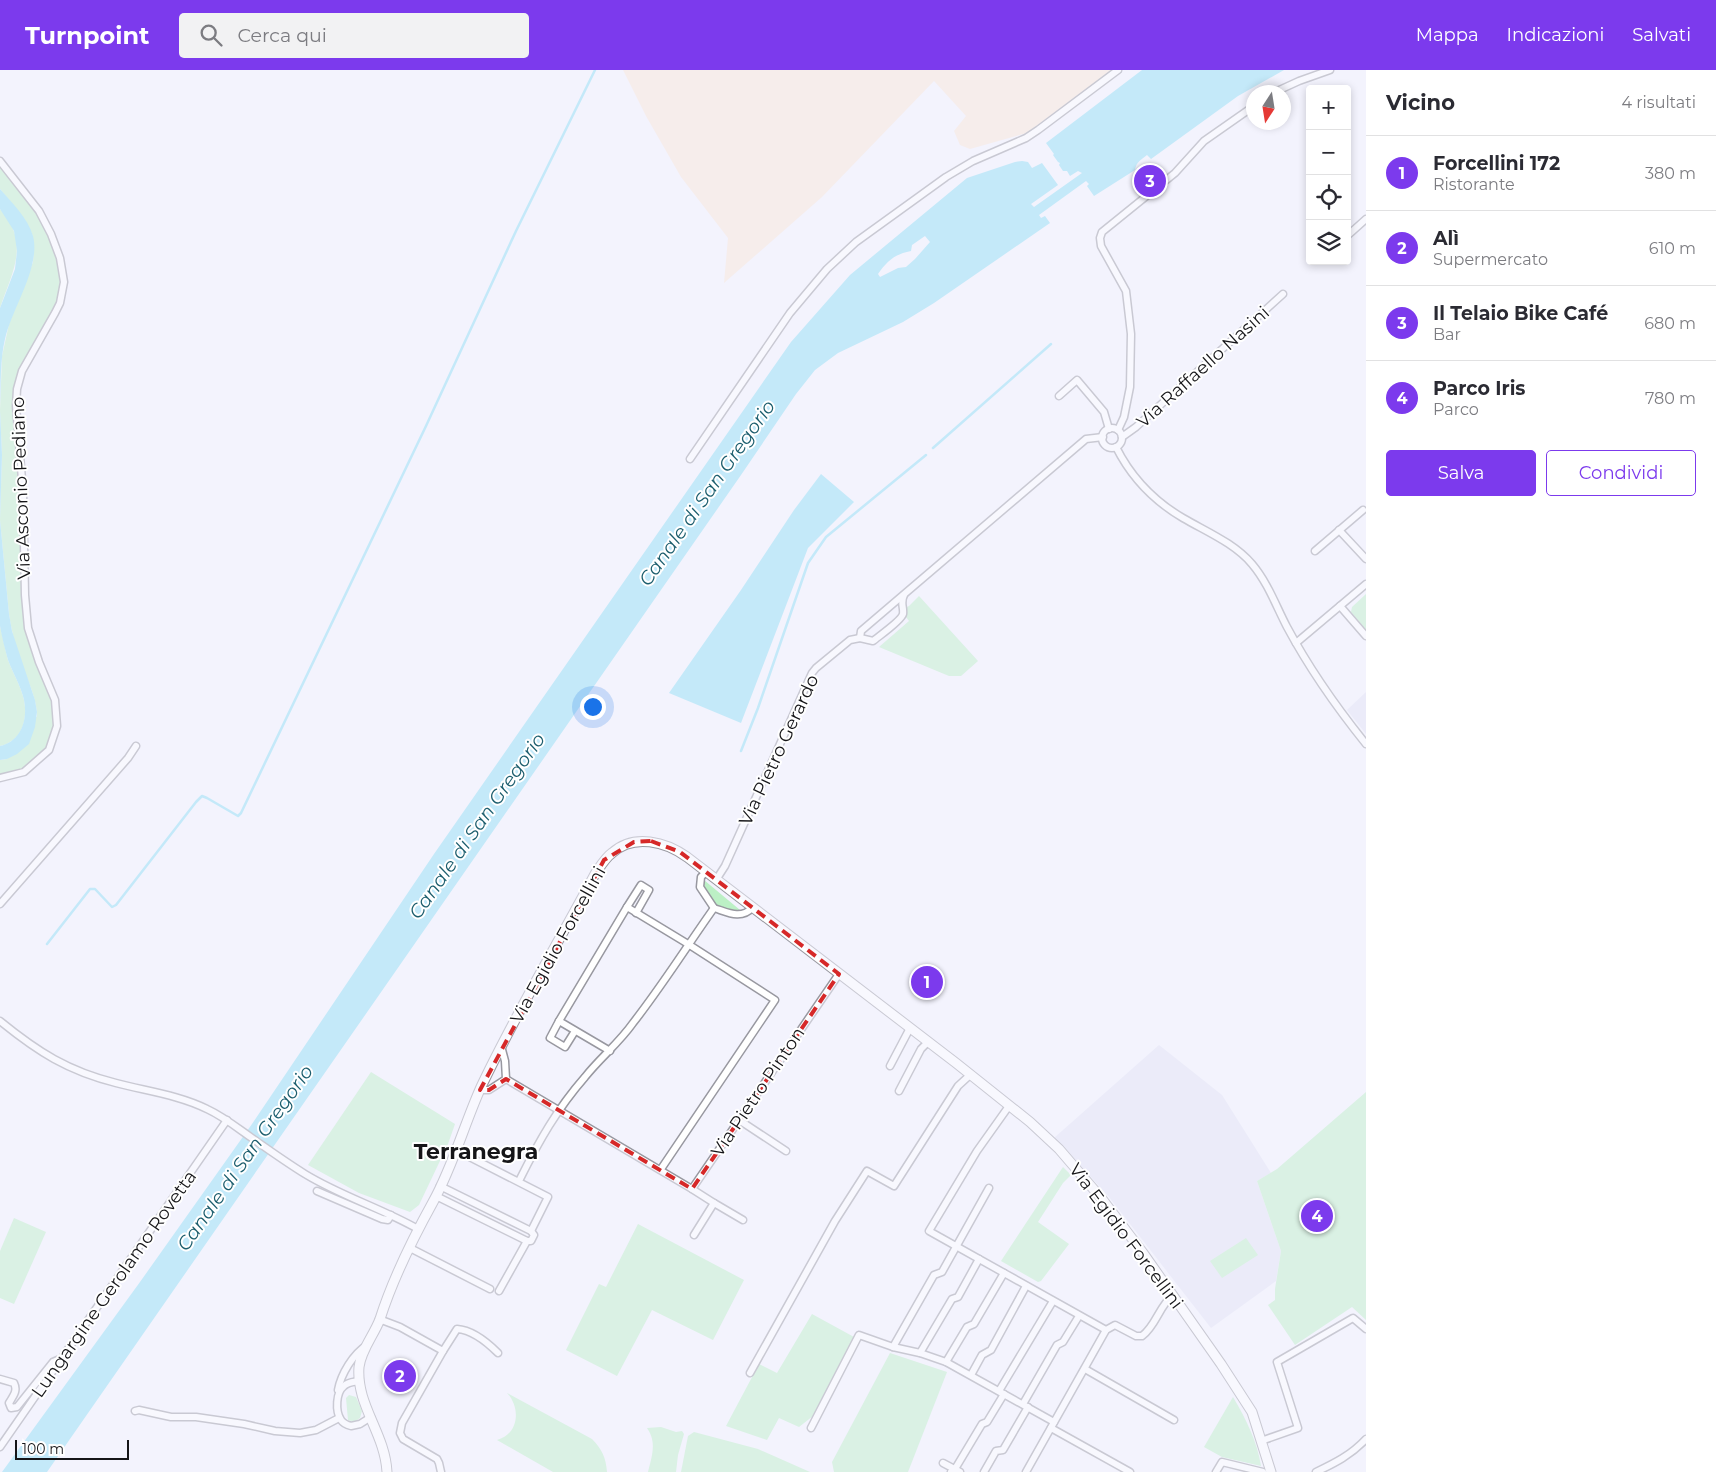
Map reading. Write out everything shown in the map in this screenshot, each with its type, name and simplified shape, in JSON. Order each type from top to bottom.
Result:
[{"type":"street","points":[[690,459],[790,313],[821,275],[856,242],[946,177],[973,161],[1026,138],[1118,70]]},
{"type":"street","points":[[1290,85],[1330,70]]},
{"type":"street","points":[[1118,430],[1124,417],[1130,387],[1131,334],[1126,291],[1101,246],[1100,237],[1102,232],[1175,173],[1213,134],[1246,111]]},
{"type":"street","name":"Via Asconio Pediano","points":[[0,161],[38,211],[51,234],[60,258],[64,282],[60,303],[22,371],[17,389],[16,406],[23,492],[25,595],[28,628],[39,662],[55,700],[57,726],[49,750],[24,772],[0,778]]},
{"type":"street","points":[[1351,232],[1366,219]]},
{"type":"street","name":"Via Raffaello Nasini","points":[[1122,437],[1136,427],[1283,294]]},
{"type":"street","points":[[1059,396],[1077,380],[1104,412],[1109,429]]},
{"type":"street","points":[[1109,429],[1118,430],[1122,437],[1121,443],[1111,448],[1106,445],[1102,437],[1104,432],[1109,429]]},
{"type":"street","name":"Via Pietro Gerardo","points":[[716,880],[725,866],[812,673],[820,664],[852,639],[860,638],[873,641],[881,635],[902,616],[903,612],[897,603],[904,595],[1086,439],[1102,437]]},
{"type":"street","points":[[1116,447],[1133,475],[1156,499],[1175,513],[1222,540],[1242,554],[1252,564],[1265,583],[1296,643],[1314,672],[1366,744]]},
{"type":"street","points":[[1315,551],[1362,510]]},
{"type":"street","points":[[1339,530],[1366,559]]},
{"type":"street","points":[[1296,643],[1366,584]]},
{"type":"street","points":[[860,638],[861,631],[897,603]]},
{"type":"street","points":[[1340,606],[1366,636]]},
{"type":"street","points":[[0,904],[128,758],[136,746]]},
{"type":"street","name":"Via Egidio Forcellini","points":[[359,1381],[359,1366],[379,1319],[384,1302],[418,1229],[436,1196],[480,1090],[501,1046],[595,874],[612,852],[634,842],[651,841],[670,846],[680,852],[970,1074],[1049,1140],[1102,1199],[1221,1364],[1252,1412],[1272,1472]]},
{"type":"street","points":[[706,872],[701,877],[700,887],[714,908],[740,915],[747,914],[752,908]]},
{"type":"street","points":[[575,1031],[565,1047],[550,1038],[641,885],[649,890],[636,913]]},
{"type":"street","points":[[627,907],[775,1000],[661,1169]]},
{"type":"street","points":[[520,1179],[541,1138],[559,1109],[634,1023],[714,908]]},
{"type":"street","name":"Via Pietro Pinton","points":[[692,1189],[839,974]]},
{"type":"street","points":[[0,1021],[34,1048],[66,1066],[101,1080],[190,1102],[207,1109],[330,1188],[418,1229]]},
{"type":"street","points":[[559,1021],[610,1051]]},
{"type":"street","points":[[890,1066],[910,1028]]},
{"type":"street","points":[[899,1091],[921,1049],[928,1042]]},
{"type":"street","points":[[501,1046],[505,1061],[506,1079]]},
{"type":"street","points":[[750,1374],[835,1221],[867,1170],[894,1186],[958,1086],[970,1074]]},
{"type":"street","points":[[480,1090],[489,1090],[506,1079]]},
{"type":"street","points":[[506,1079],[661,1169],[743,1220]]},
{"type":"street","points":[[1009,1106],[977,1151],[929,1231],[1106,1330]]},
{"type":"street","points":[[739,1120],[786,1151]]},
{"type":"street","name":"Lungargine Gerolamo Rovetta","points":[[0,1447],[229,1122]]},
{"type":"street","points":[[456,1150],[548,1197],[530,1230]]},
{"type":"street","points":[[436,1196],[527,1241],[533,1239],[534,1235],[530,1230],[440,1186]]},
{"type":"street","points":[[893,1347],[934,1275],[942,1272],[989,1188]]},
{"type":"street","points":[[317,1191],[382,1219],[388,1220],[391,1215]]},
{"type":"street","points":[[694,1235],[714,1203]]},
{"type":"street","points":[[499,1291],[527,1241]]},
{"type":"street","points":[[410,1248],[490,1289]]},
{"type":"street","points":[[920,1353],[952,1299],[958,1297],[979,1259]]},
{"type":"street","points":[[946,1362],[967,1327],[974,1324],[1004,1273]]},
{"type":"street","points":[[971,1375],[982,1355],[991,1350],[1026,1286]]},
{"type":"street","points":[[1026,1472],[1106,1330],[1115,1325],[1136,1336],[1142,1336],[1151,1327],[1165,1303],[1173,1295]]},
{"type":"street","points":[[943,1463],[955,1471],[982,1424],[987,1422],[1053,1301]]},
{"type":"street","points":[[984,1472],[996,1451],[1003,1450],[1058,1346],[1063,1342],[1079,1316]]},
{"type":"street","points":[[1261,1441],[1298,1428],[1277,1362],[1353,1318],[1366,1329]]},
{"type":"street","points":[[379,1319],[400,1327],[443,1351]]},
{"type":"street","points":[[441,1472],[436,1459],[406,1441],[400,1433],[402,1422],[457,1329],[462,1329],[489,1344],[498,1353]]},
{"type":"street","points":[[811,1428],[858,1335],[866,1336],[893,1347],[920,1353],[946,1362],[1026,1405],[1053,1425],[1130,1472]]},
{"type":"street","points":[[368,1344],[354,1356],[347,1369],[338,1387],[337,1405],[339,1418],[345,1424],[351,1426],[360,1424],[371,1417]]},
{"type":"street","points":[[0,1379],[14,1383],[16,1387],[16,1392],[9,1403],[14,1408],[17,1407],[53,1362],[62,1359]]},
{"type":"street","points":[[1085,1369],[1174,1420]]},
{"type":"street","points":[[338,1396],[342,1387],[348,1383],[359,1381],[365,1403],[382,1442],[387,1472]]},
{"type":"street","points":[[134,1412],[139,1410],[171,1417],[196,1417],[276,1431],[300,1433],[316,1430],[339,1418]]},
{"type":"street","points":[[1316,1472],[1355,1451],[1366,1439]]},
{"type":"street","points":[[1216,1472],[1222,1462],[1263,1472]]},
{"type":"highlighted area","points":[[651,841],[680,852],[839,974],[692,1189],[506,1079],[489,1090],[480,1090],[604,860],[634,842]]},
{"type":"shaded area","points":[[623,70],[1113,70],[1027,133],[970,149],[960,145],[954,131],[966,116],[934,81],[822,197],[724,283],[728,238],[681,177],[646,116]]},
{"type":"shaded area","points":[[1366,692],[1366,734],[1347,710]]},
{"type":"shaded area","points":[[1159,1045],[1222,1095],[1271,1173],[1257,1181],[1281,1251],[1276,1281],[1211,1328],[1109,1197],[1054,1138]]},
{"type":"green space","points":[[0,165],[37,211],[60,258],[63,281],[59,302],[21,369],[14,387],[13,405],[20,491],[27,629],[53,700],[56,726],[47,750],[24,770],[0,777],[0,760],[7,759],[37,716],[33,695],[10,622],[0,520],[2,356],[9,324],[33,262],[34,249],[32,234],[25,220],[0,189]]},
{"type":"green space","points":[[0,209],[15,234],[17,246],[13,270],[0,308]]},
{"type":"green space","points":[[1366,594],[1366,630],[1351,612],[1352,607]]},
{"type":"green space","points":[[919,596],[978,661],[961,676],[949,676],[879,647],[909,621],[906,617],[905,608]]},
{"type":"green space","points":[[0,626],[8,660],[23,695],[25,715],[22,729],[14,740],[0,746]]},
{"type":"green space","points":[[704,880],[740,910],[738,912],[715,905],[703,885]]},
{"type":"green space","points":[[371,1072],[455,1124],[448,1144],[419,1205],[410,1212],[359,1193],[308,1165]]},
{"type":"green space","points":[[1366,1092],[1366,1320],[1352,1307],[1295,1345],[1268,1305],[1275,1300],[1281,1251],[1257,1181],[1277,1169]]},
{"type":"green space","points":[[1063,1167],[1071,1175],[1063,1183],[1038,1222],[1069,1244],[1041,1281],[1038,1282],[1001,1261]]},
{"type":"green space","points":[[14,1218],[46,1232],[14,1304],[0,1298],[0,1251]]},
{"type":"green space","points":[[638,1224],[744,1280],[713,1340],[652,1310],[617,1376],[566,1350],[599,1284],[606,1287]]},
{"type":"green space","points":[[1246,1238],[1258,1255],[1222,1278],[1210,1261]]},
{"type":"green space","points":[[812,1314],[854,1337],[813,1416],[799,1427],[779,1418],[767,1440],[726,1426],[759,1364],[777,1373]]},
{"type":"green space","points":[[890,1353],[947,1372],[908,1472],[834,1472],[832,1462]]},
{"type":"green space","points":[[507,1393],[592,1439],[603,1454],[607,1472],[553,1472],[497,1440],[510,1432],[516,1420],[514,1406]]},
{"type":"green space","points":[[349,1395],[356,1397],[362,1411],[360,1418],[354,1422],[348,1420],[346,1398]]},
{"type":"green space","points":[[1233,1397],[1250,1430],[1261,1466],[1222,1457],[1204,1447]]},
{"type":"green space","points":[[661,1427],[676,1432],[682,1431],[684,1434],[678,1455],[676,1472],[648,1472],[653,1444],[647,1428]]},
{"type":"green space","points":[[694,1432],[758,1449],[810,1472],[681,1472],[688,1436]]},
{"type":"water","name":"Canale di San Gregorio","points":[[1142,70],[1284,70],[1257,85],[1246,85],[1246,91],[1151,159],[1147,155],[1141,159],[1135,170],[1094,196],[1086,181],[1039,215],[1041,218],[1045,216],[1050,223],[934,303],[903,322],[838,353],[815,370],[796,394],[47,1472],[2,1472],[252,1124],[434,854],[791,342],[850,275],[967,178],[1015,162],[1028,162],[1032,168],[1042,163],[1058,185],[1031,204],[1034,207],[1082,173],[1078,171],[1070,176],[1067,171],[1063,171],[1046,143]],"holes":[[[925,236],[930,242],[906,267],[898,268],[880,277],[878,274],[892,259],[900,254],[911,251],[912,245]]]},
{"type":"water","points":[[0,189],[19,211],[31,229],[34,248],[30,274],[3,347],[0,404],[0,308],[15,269],[17,251],[14,231],[0,209]]},
{"type":"water","points":[[0,410],[2,455],[0,520]]},
{"type":"water","points":[[821,474],[854,502],[808,548],[741,723],[669,693],[794,510]]},
{"type":"water","points":[[0,520],[12,631],[35,700],[37,712],[35,727],[29,744],[17,754],[0,760],[0,746],[13,740],[18,735],[24,722],[25,708],[21,690],[8,660],[0,626]]},
{"type":"waterway","points":[[47,944],[90,889],[95,889],[112,907],[116,905],[202,796],[238,816],[241,813],[426,426],[516,231],[595,70]]},
{"type":"waterway","points":[[933,448],[1051,344]]},
{"type":"waterway","points":[[741,751],[758,708],[808,563],[826,537],[926,455]]},
{"type":"place","name":"Il Telaio Bike Café","points":[[1150,181]]},
{"type":"place","name":"Forcellini 172","points":[[927,982]]},
{"type":"place","name":"Parco Iris","points":[[1317,1216]]},
{"type":"place","name":"Alì","points":[[400,1376]]},
{"type":"district","name":"Terranegra","points":[[476,1151]]}]
